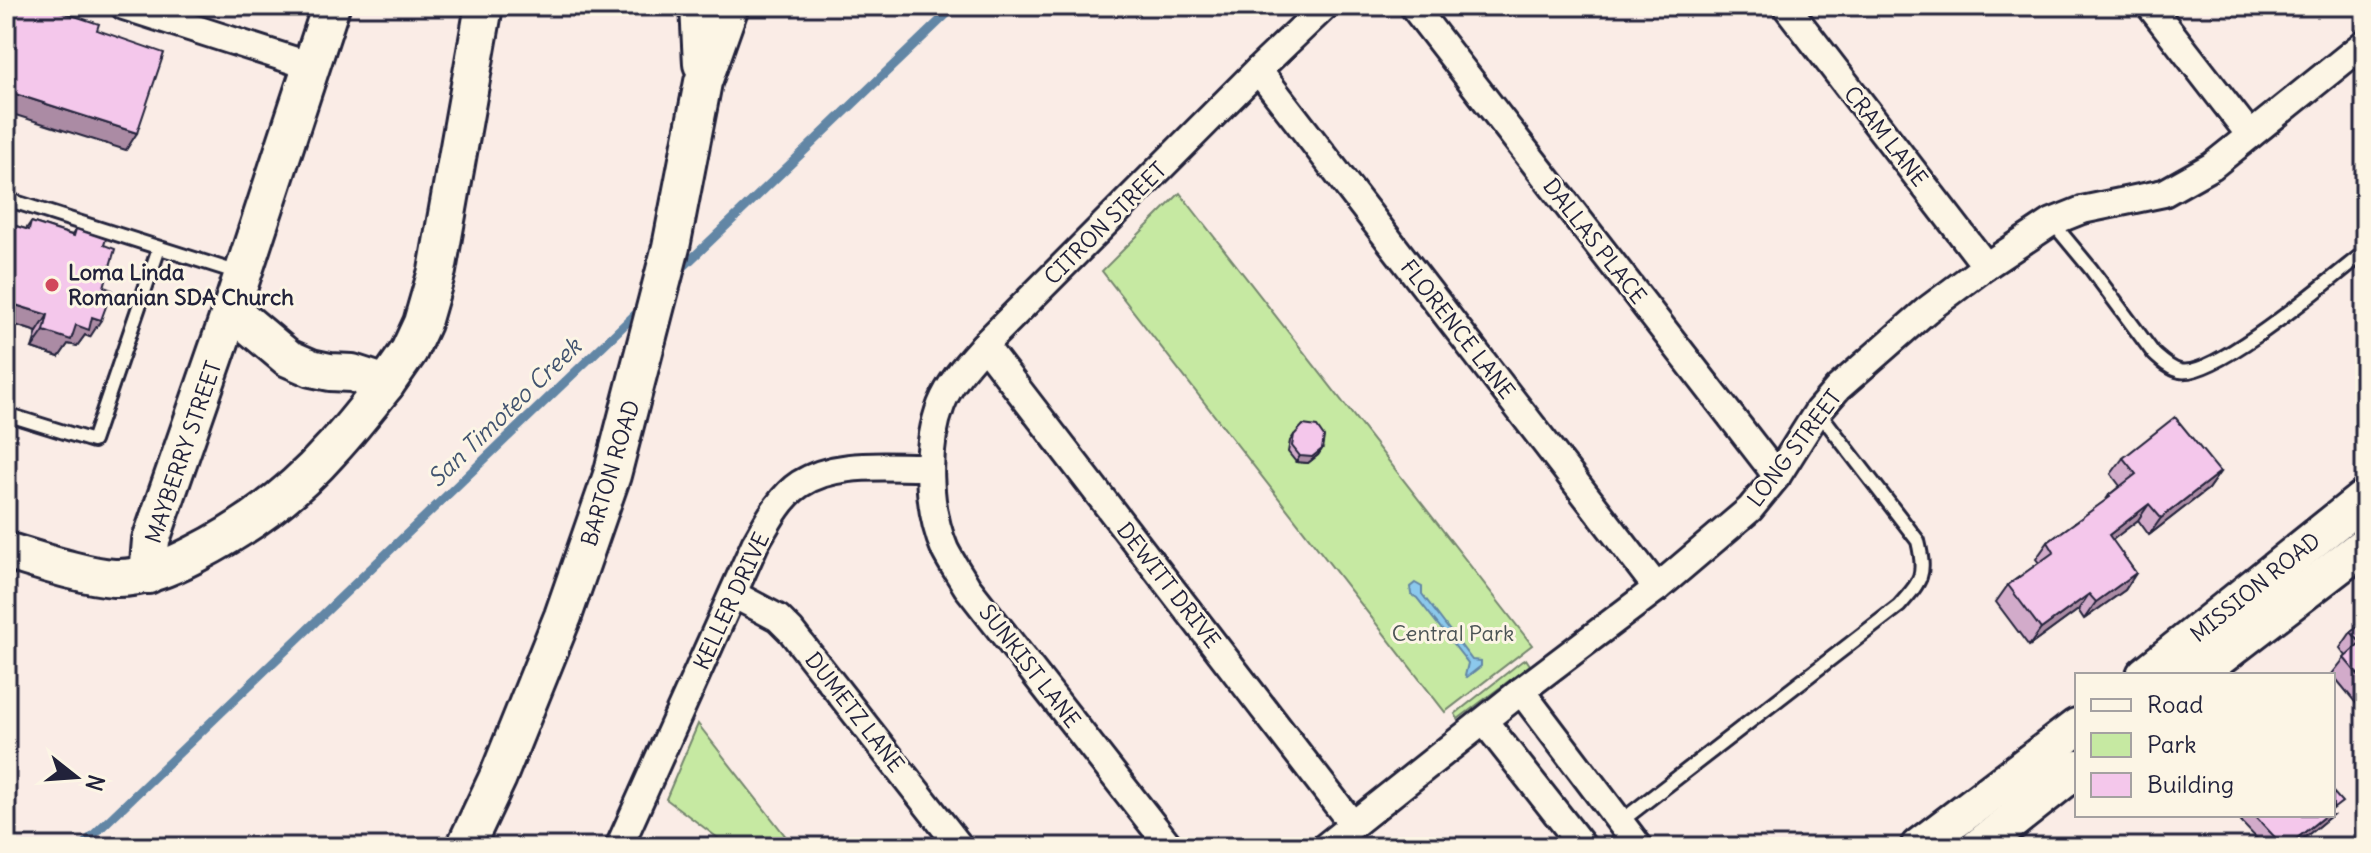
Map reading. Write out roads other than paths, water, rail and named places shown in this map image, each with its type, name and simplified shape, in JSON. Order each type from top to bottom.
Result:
[{"type":"street","points":[[124,6],[173,16],[311,66]]},
{"type":"street","name":"MAYBERRY STREET","points":[[331,6],[151,540],[148,575],[226,538],[269,509],[330,452],[409,351],[422,323],[437,271],[484,6]]},
{"type":"street","name":"BARTON ROAD","points":[[699,6],[703,82]]},
{"type":"street","name":"BARTON ROAD","points":[[465,847],[498,777],[563,616],[612,475],[671,247],[703,82],[730,6]]},
{"type":"street","name":"CITRON STREET","points":[[930,467],[933,435],[942,403],[962,370],[1325,6]]},
{"type":"street","name":"DALLAS PLACE","points":[[1413,6],[1777,476]]},
{"type":"street","name":"CRAM LANE","points":[[1786,6],[1986,266]]},
{"type":"street","points":[[2150,6],[2250,135]]},
{"type":"street","name":"LONG STREET","points":[[1325,847],[1521,691],[1657,588],[1750,509],[1777,476],[1818,411],[1838,388],[1917,319],[1986,266],[2052,222],[2082,210],[2164,193],[2212,166],[2365,43]]},
{"type":"street","name":"FLORENCE LANE","points":[[1258,70],[1657,588]]},
{"type":"street","points":[[231,310],[288,358],[311,368],[352,373],[386,384]]},
{"type":"street","name":"DEWITT DRIVE","points":[[984,345],[1353,825]]},
{"type":"street","name":"KELLER DRIVE","points":[[619,847],[755,544],[772,514],[798,485],[821,474],[846,468],[930,467]]},
{"type":"street","name":"SUNKIST LANE","points":[[930,467],[935,517],[945,550],[967,587],[1170,847]]},
{"type":"street","name":"MISSION ROAD","points":[[2147,673],[2365,498]]},
{"type":"street","name":"MISSION ROAD","points":[[2199,673],[2365,545]]},
{"type":"street","points":[[6,551],[99,576],[148,575]]},
{"type":"street","name":"DUMETZ LANE","points":[[733,594],[778,618],[791,631],[960,847]]},
{"type":"street","points":[[1521,691],[1639,847]]},
{"type":"street","points":[[1484,721],[1585,847],[1620,822]]},
{"type":"street","points":[[1919,847],[2075,729]]},
{"type":"street","points":[[1979,847],[2075,771]]},
{"type":"lane","points":[[6,199],[242,274]]},
{"type":"lane","points":[[2052,222],[2154,354],[2166,365],[2181,372],[2212,365],[2250,341],[2365,252]]},
{"type":"lane","points":[[6,414],[93,441],[159,248]]},
{"type":"lane","points":[[1620,822],[1899,606],[1919,584],[1923,563],[1918,541],[1818,411]]},
{"type":"water","points":[[1415,583],[1422,587],[1422,594],[1472,660],[1481,661],[1481,666],[1467,677],[1468,663],[1411,594],[1410,587]]},
{"type":"waterway","name":"San Timoteo Creek","points":[[677,273],[955,6]]},
{"type":"waterway","name":"San Timoteo Creek","points":[[81,847],[644,306]]},
{"type":"place","name":"Loma Linda Romanian SDA Church","points":[[52,285]]},
{"type":"park label","name":"Central Park","points":[[1453,633]]}]
